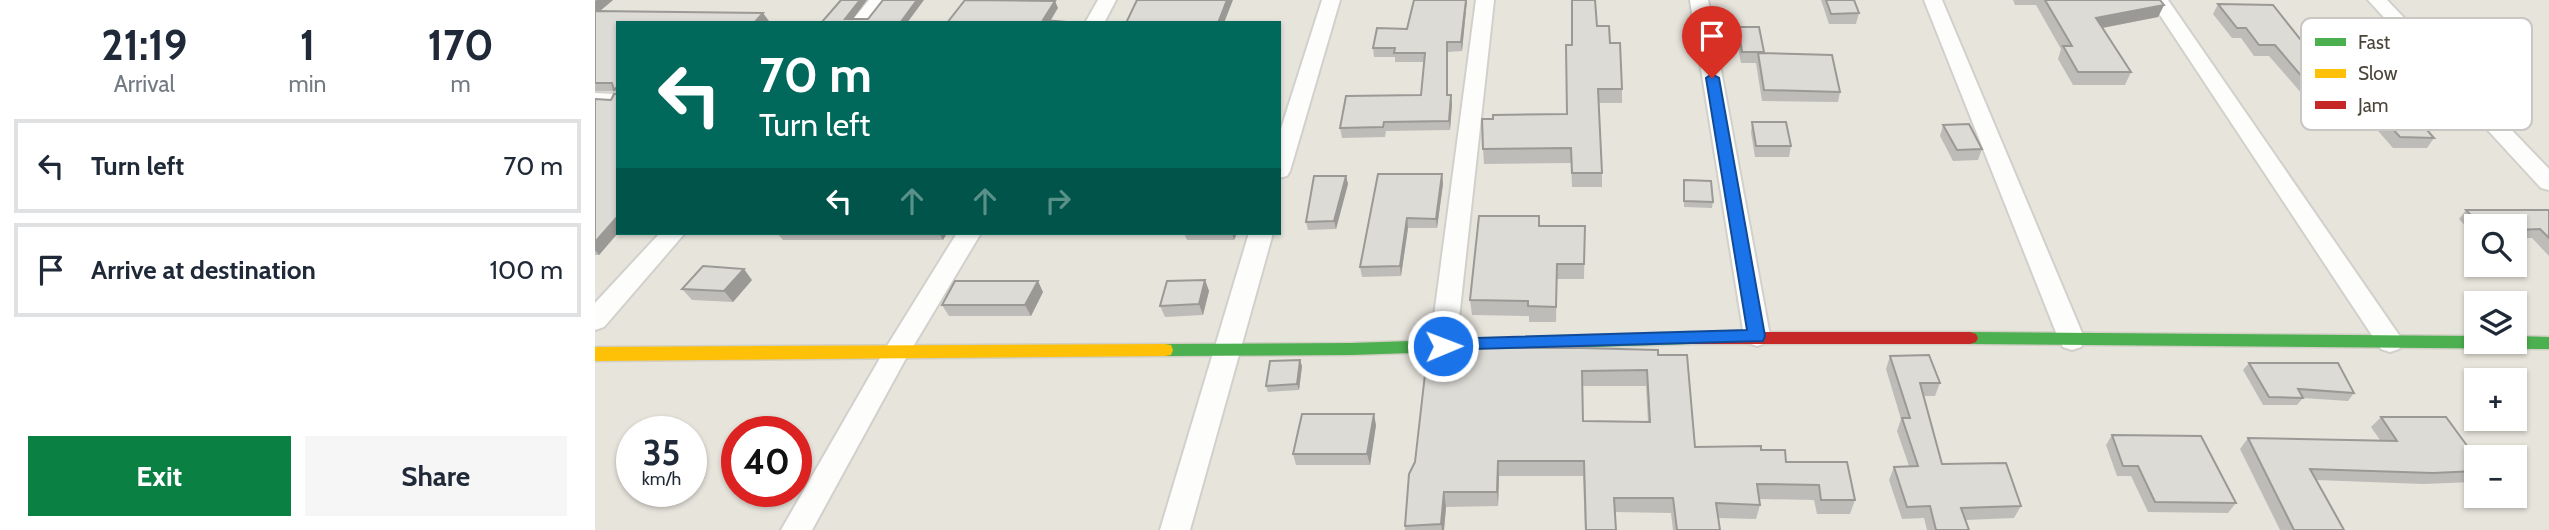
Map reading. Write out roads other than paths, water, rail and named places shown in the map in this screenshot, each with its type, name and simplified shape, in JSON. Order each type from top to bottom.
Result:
[{"type":"street","points":[[861,21],[879,0]]},
{"type":"street","points":[[1095,21],[1107,0]]},
{"type":"street","points":[[1281,164],[1331,0]]},
{"type":"street","points":[[1443,346],[1485,0]]},
{"type":"street","points":[[1699,0],[1757,336]]},
{"type":"street","points":[[1933,0],[1989,131],[2072,340]]},
{"type":"street","points":[[2159,0],[2390,342]]},
{"type":"street","points":[[2377,0],[2394,18]]},
{"type":"street","points":[[595,99],[616,100]]},
{"type":"street","points":[[2499,130],[2549,183]]},
{"type":"street","points":[[595,320],[671,235]]},
{"type":"street","points":[[796,530],[896,353],[968,235]]},
{"type":"street","points":[[1175,530],[1260,235]]},
{"type":"street","points":[[595,290],[621,290]]},
{"type":"street","points":[[595,354],[1226,350],[1757,336],[2549,343]]}]
